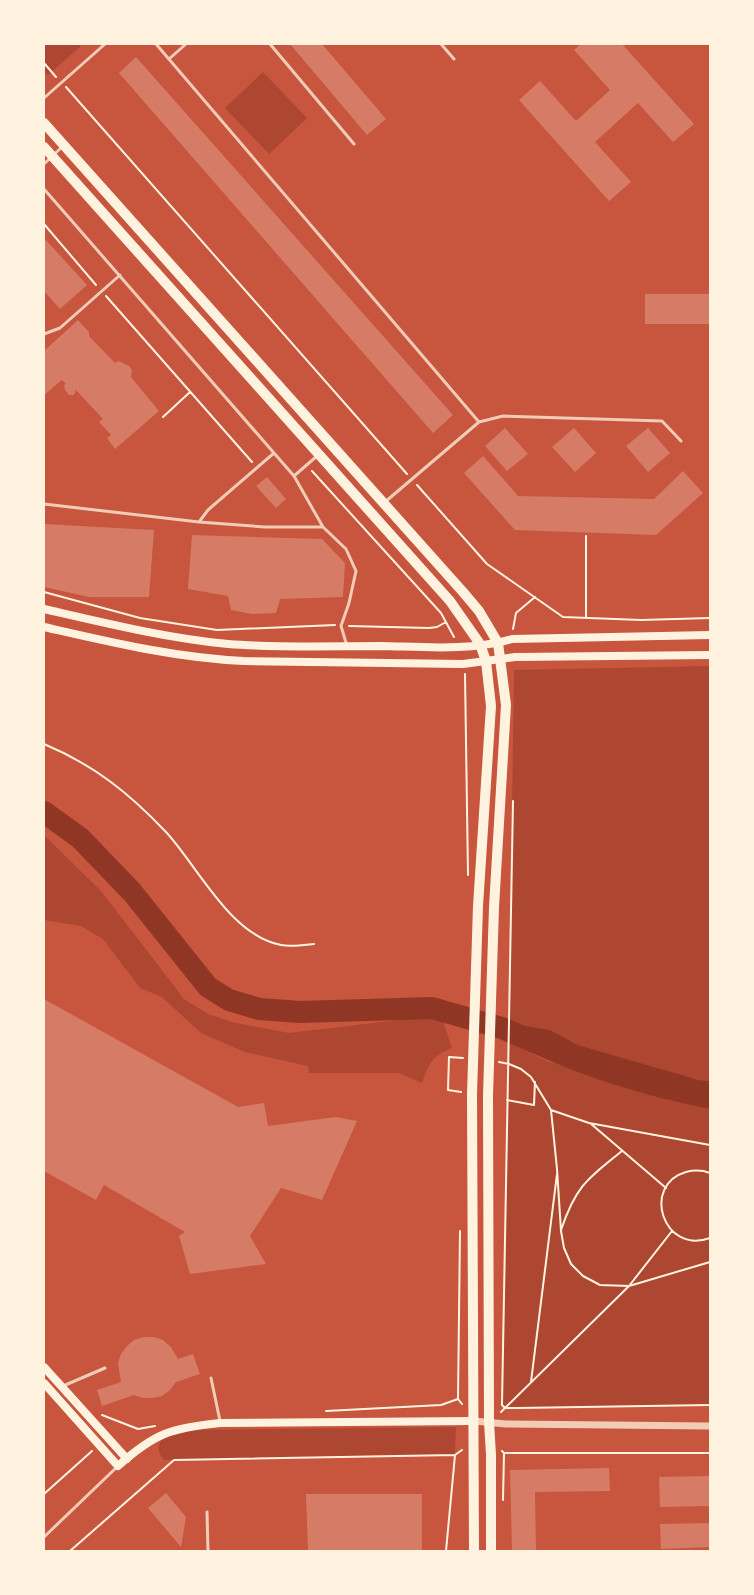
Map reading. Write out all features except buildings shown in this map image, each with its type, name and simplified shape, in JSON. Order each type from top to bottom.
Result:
[{"type":"main road","points":[[44,123],[479,611],[498,643],[506,705],[494,907],[488,1096],[491,1551]]},
{"type":"main road","points":[[44,147],[450,601],[480,644],[486,662],[491,706],[478,906],[472,1094],[474,1551]]},
{"type":"main road","points":[[44,609],[143,631],[214,642],[254,645],[457,647],[498,643],[512,639],[710,635]]},
{"type":"main road","points":[[44,627],[150,650],[218,660],[447,664],[486,662],[515,657],[710,655]]},
{"type":"main road","points":[[44,1367],[127,1459]]},
{"type":"main road","points":[[44,1383],[118,1466],[144,1444],[167,1432],[185,1426],[220,1423],[474,1421]]},
{"type":"street","points":[[474,1421],[506,1424],[710,1426]]},
{"type":"lane","points":[[44,98],[105,44]]},
{"type":"lane","points":[[156,44],[479,422]]},
{"type":"lane","points":[[169,59],[186,44]]},
{"type":"lane","points":[[270,44],[354,144]]},
{"type":"lane","points":[[441,44],[454,59]]},
{"type":"lane","points":[[44,164],[64,146]]},
{"type":"lane","points":[[44,189],[294,476],[323,527],[346,549],[356,571],[349,603],[341,626],[347,646]]},
{"type":"lane","points":[[44,334],[60,328],[120,275]]},
{"type":"lane","points":[[384,503],[479,422],[503,416],[662,421],[681,440]]},
{"type":"lane","points":[[199,522],[208,510],[274,453]]},
{"type":"lane","points":[[294,476],[319,454]]},
{"type":"lane","points":[[44,504],[199,522],[265,527],[323,527]]},
{"type":"lane","points":[[62,1387],[105,1368]]},
{"type":"lane","points":[[211,1378],[220,1423]]},
{"type":"lane","points":[[44,1537],[118,1466]]},
{"type":"lane","points":[[207,1512],[208,1551]]},
{"type":"path","points":[[44,62],[487,564],[563,617],[641,620],[710,618]]},
{"type":"path","points":[[44,224],[252,462]]},
{"type":"path","points":[[163,417],[190,392]]},
{"type":"path","points":[[586,536],[586,618]]},
{"type":"path","points":[[44,592],[140,618],[217,630],[341,626],[430,628],[437,627],[446,622]]},
{"type":"path","points":[[44,744],[92,767],[144,809],[167,834],[225,908],[243,925],[263,940],[282,946],[314,944]]},
{"type":"path","points":[[505,1408],[502,1405],[512,910]]},
{"type":"path","points":[[462,1100],[462,1092],[448,1090],[449,1057],[464,1058]]},
{"type":"path","points":[[494,1062],[510,1064],[521,1068],[535,1080],[551,1110],[561,1231],[564,1248],[572,1264],[583,1276],[600,1285],[629,1286],[710,1262]]},
{"type":"path","points":[[507,1100],[534,1105],[535,1080]]},
{"type":"path","points":[[551,1110],[589,1123],[710,1145]]},
{"type":"path","points":[[589,1123],[666,1188]]},
{"type":"path","points":[[561,1231],[569,1206],[579,1189],[592,1175],[622,1151]]},
{"type":"path","points":[[530,1384],[557,1169]]},
{"type":"path","points":[[710,1173],[699,1170],[683,1173],[670,1181],[662,1195],[661,1211],[663,1218],[672,1231],[678,1236],[694,1241],[710,1238]]},
{"type":"path","points":[[458,1399],[460,1226]]},
{"type":"path","points":[[505,1408],[629,1286],[672,1231]]},
{"type":"path","points":[[505,1408],[710,1405]]},
{"type":"path","points":[[44,1494],[94,1449]]},
{"type":"path","points":[[504,1454],[710,1453]]},
{"type":"path","points":[[70,1551],[174,1460],[456,1454],[446,1551]]},
{"type":"shaded area","points":[[44,44],[83,44],[48,75],[44,71]]},
{"type":"shaded area","points":[[263,72],[307,118],[269,154],[225,108]]},
{"type":"shaded area","points":[[710,666],[710,1081],[699,1080],[578,1045],[550,1030],[509,1023],[514,670]]},
{"type":"shaded area","points":[[44,835],[101,891],[184,999],[208,1014],[232,1022],[289,1033],[441,1015],[452,1048],[440,1054],[432,1061],[422,1083],[399,1073],[309,1073],[308,1066],[245,1052],[201,1033],[162,997],[140,988],[103,939],[81,926],[44,920]]},
{"type":"shaded area","points":[[509,1023],[550,1030],[578,1045],[699,1080],[710,1081],[710,1109],[633,1090],[582,1074],[558,1064],[509,1042]]},
{"type":"shaded area","points":[[509,1042],[547,1061],[684,1103],[710,1109],[710,1405],[505,1408],[502,1405]]},
{"type":"shaded area","points":[[456,1427],[455,1455],[164,1460],[159,1452],[161,1441],[172,1435],[193,1430]]},
{"type":"waterway","points":[[44,812],[80,838],[132,892],[208,987],[229,1000],[259,1009],[300,1012],[432,1008],[502,1028],[534,1042]]}]
